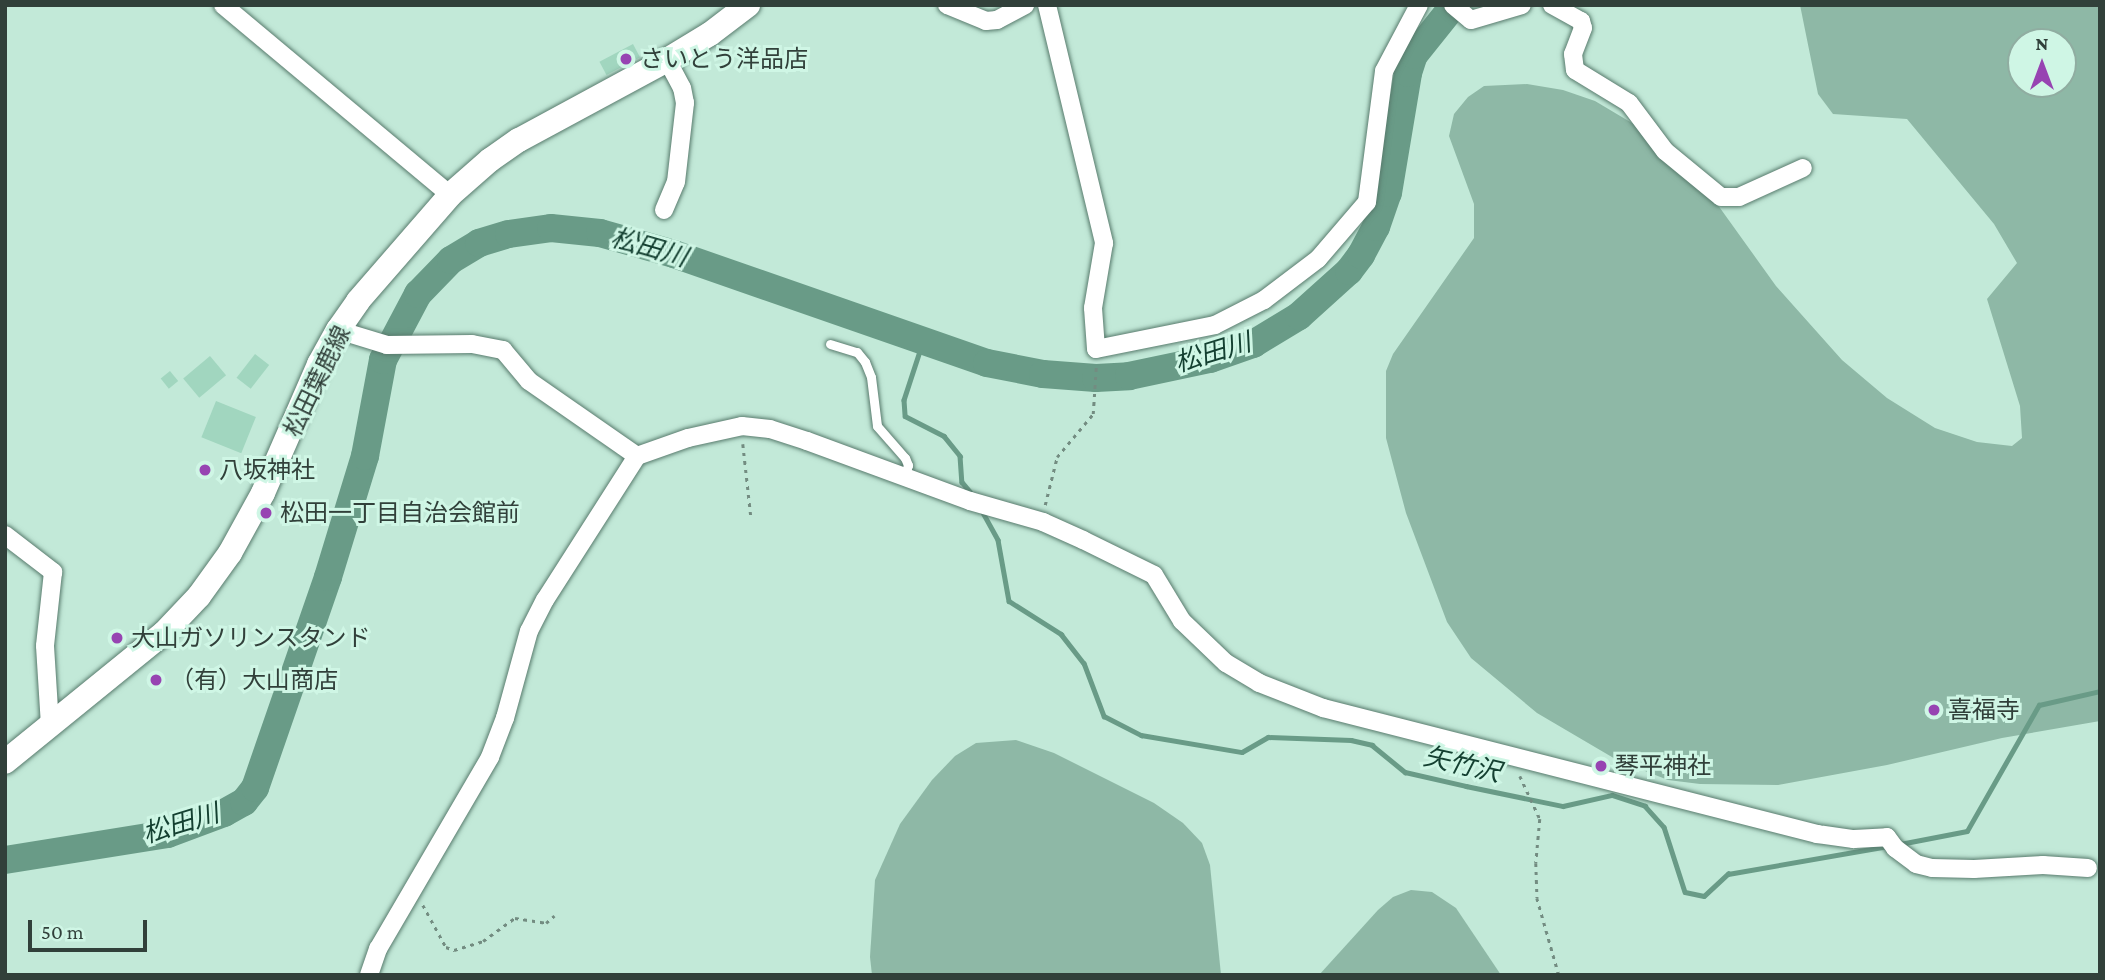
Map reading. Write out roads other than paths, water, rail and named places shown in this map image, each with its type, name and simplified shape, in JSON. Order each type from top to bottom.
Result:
[{"type":"main road","name":"松田葉鹿線","points":[[5,762],[164,633],[199,596],[230,553],[258,503],[319,364],[338,330],[358,301],[450,195],[490,160],[519,140],[667,60],[710,34],[748,5]]},
{"type":"street","points":[[223,5],[450,195]]},
{"type":"street","points":[[947,5],[992,21],[1025,5]]},
{"type":"street","points":[[1047,5],[1104,243],[1093,308],[1096,349],[1215,326],[1264,300],[1318,259],[1367,202],[1384,71],[1419,5]]},
{"type":"street","points":[[1453,5],[1471,20],[1522,5]]},
{"type":"street","points":[[1552,5],[1581,21],[1583,28],[1573,54],[1575,70],[1629,103],[1665,151],[1721,197],[1739,197],[1803,168]]},
{"type":"street","points":[[664,210],[677,182],[685,103],[682,88],[667,60]]},
{"type":"street","points":[[338,330],[387,345],[472,344],[503,350],[529,381],[637,456]]},
{"type":"street","points":[[369,975],[379,949],[490,757],[505,718],[529,631],[589,526],[637,456],[688,438],[739,427],[770,429],[904,478],[1043,522],[1154,575],[1182,621],[1226,663],[1259,683],[1322,708],[1430,738],[1510,754],[1816,834],[1854,839],[1886,837],[1895,848],[1916,864],[1932,868],[1974,869],[2043,865],[2088,868]]},
{"type":"street","points":[[5,535],[53,572],[45,646],[50,724]]},
{"type":"lane","points":[[830,344],[857,352],[865,362],[871,377],[877,426],[905,458],[908,465],[904,478]]},
{"type":"waterway","name":"松田川","points":[[5,860],[168,834],[224,813],[244,802],[255,788],[328,577],[365,456],[383,360],[418,294],[451,260],[479,243],[509,234],[551,228],[600,233],[674,254],[987,363],[1043,374],[1096,378],[1129,376],[1210,359],[1253,344],[1299,316],[1349,271],[1361,255],[1376,227],[1388,193],[1408,73],[1414,55],[1454,5]]},
{"type":"waterway","name":"矢竹沢","points":[[923,342],[904,400],[905,416],[944,436],[960,456],[962,482],[973,495]]},
{"type":"waterway","name":"矢竹沢","points":[[981,509],[998,540],[1009,601],[1061,634],[1084,663],[1104,716],[1141,735],[1242,752],[1268,737],[1351,740],[1372,745],[1405,772],[1466,786],[1563,806],[1612,795],[1645,806],[1664,827],[1685,892],[1704,896],[1728,874],[1888,846]]},
{"type":"waterway","name":"矢竹沢","points":[[1900,844],[1967,831],[2039,705],[2100,691]]},
{"type":"place","name":"さいとう洋品店","points":[[626,59]]},
{"type":"place","name":"八坂神社","points":[[205,470]]},
{"type":"place","name":"松田一丁目自治会館前","points":[[266,513]]},
{"type":"place","name":"大山ガソリンスタンド","points":[[117,638]]},
{"type":"place","name":"（有）大山商店","points":[[156,680]]},
{"type":"place","name":"喜福寺","points":[[1934,710]]},
{"type":"place","name":"琴平神社","points":[[1601,766]]}]
